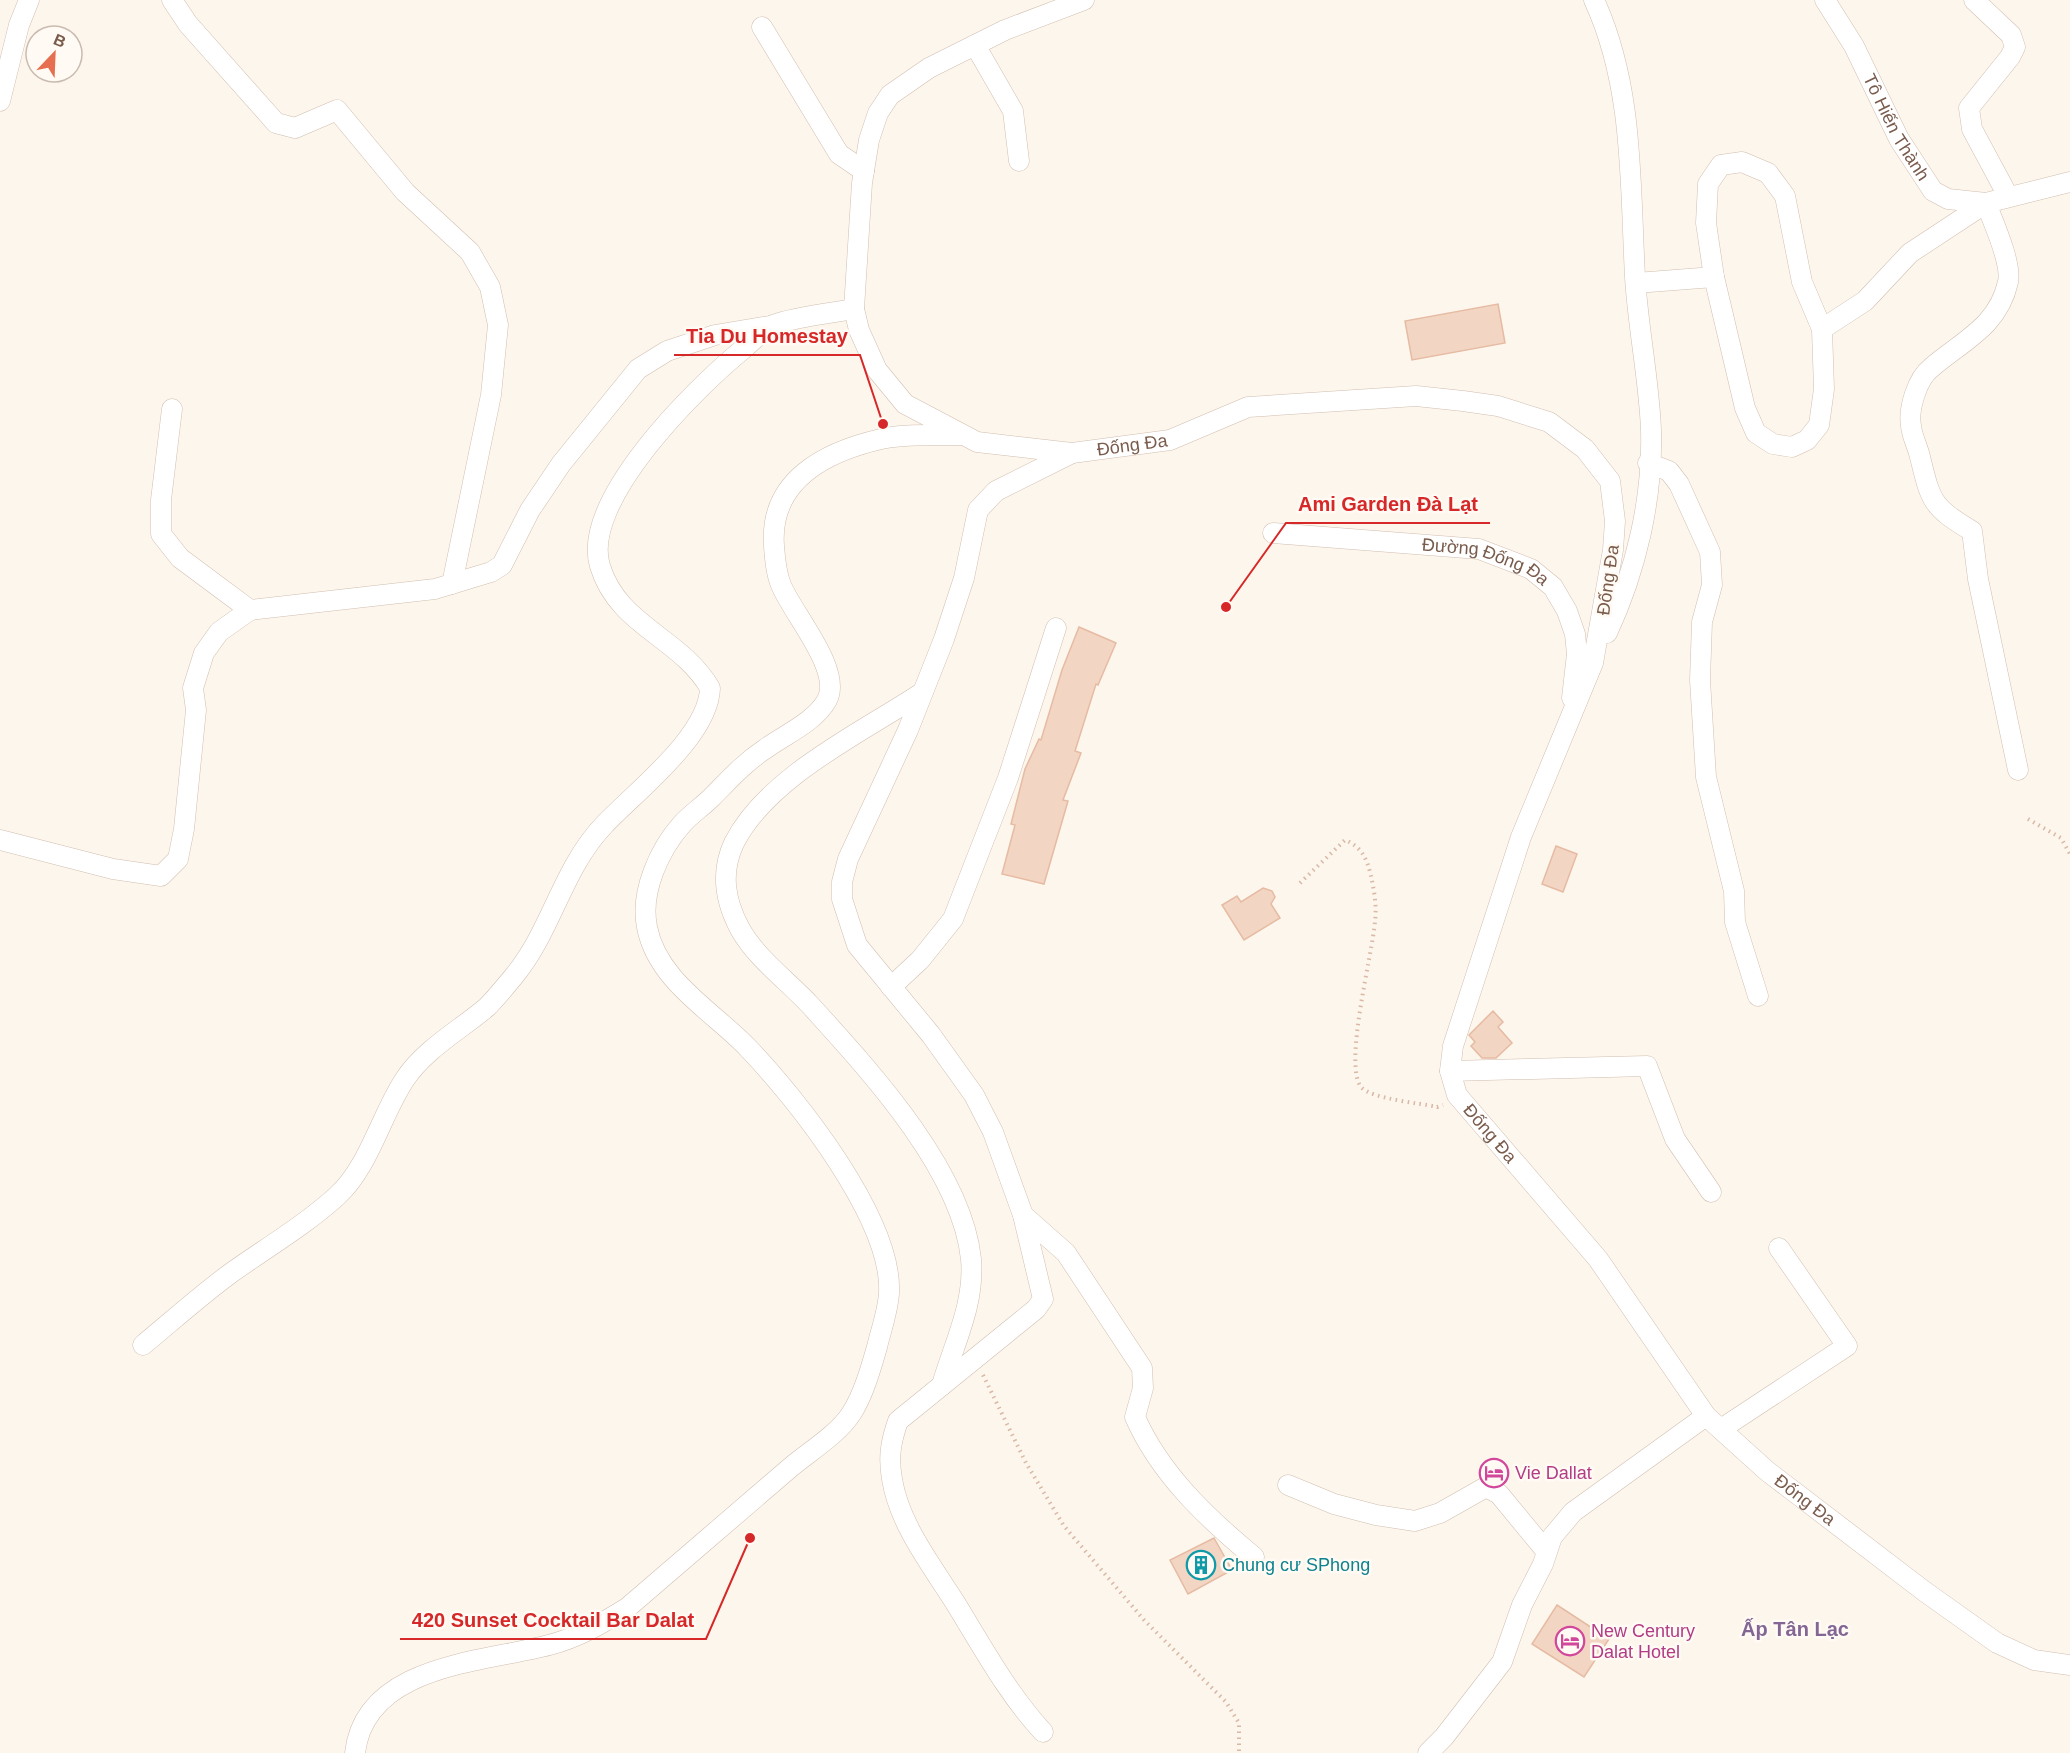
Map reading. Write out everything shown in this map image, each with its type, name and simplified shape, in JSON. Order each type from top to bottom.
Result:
[{"type":"street","points":[[0,101],[28,0]]},
{"type":"street","points":[[172,0],[188,24],[276,123],[295,128],[337,110],[381,166],[470,252],[486,275],[498,325],[491,395],[452,584]]},
{"type":"street","name":"Đống Đa","points":[[1084,0],[975,45],[929,68],[890,95],[878,113],[868,140],[864,171],[854,309],[859,330],[877,370],[905,404],[977,442],[1072,453],[1170,440],[1248,407],[1416,396],[1498,406],[1549,422],[1585,449],[1610,481],[1615,522],[1613,550],[1593,663],[1521,837],[1453,1046],[1450,1071],[1457,1095],[1598,1259],[1714,1423],[1767,1471],[1924,1591],[1997,1643],[2034,1660],[2070,1665]]},
{"type":"street","points":[[1593,663],[1628,582],[1642,532],[1651,431],[1636,283],[1627,109],[1594,0]]},
{"type":"street","name":"Tô Hiến Thành","points":[[1825,0],[1854,46],[1899,139],[1928,186],[1948,199],[1986,203],[2070,182]]},
{"type":"street","points":[[1974,0],[2011,35],[2014,47],[2010,57],[1969,108],[1972,129],[2008,196]]},
{"type":"street","points":[[762,27],[839,154],[864,171]]},
{"type":"street","points":[[975,45],[1013,111],[1020,162]]},
{"type":"street","points":[[1742,162],[1768,173],[1785,196],[1802,282],[1822,329],[1824,389],[1819,425],[1807,440],[1792,447],[1773,444],[1756,433],[1746,408],[1714,277],[1706,223],[1708,184],[1721,165],[1742,162]]},
{"type":"street","points":[[1822,329],[1865,301],[1910,253],[1986,203],[2001,245],[2008,280],[1999,309],[1981,331],[1929,369],[1915,393],[1910,425],[1928,494],[1943,514],[1972,531],[1978,579],[2018,770]]},
{"type":"street","points":[[1636,283],[1714,277]]},
{"type":"street","points":[[0,840],[149,876],[161,876],[177,859],[184,830],[196,710],[193,688],[204,652],[219,632],[250,610],[435,589],[491,572],[502,565],[530,510],[555,473],[638,369],[667,351],[715,335],[854,309]]},
{"type":"street","points":[[143,1345],[229,1274],[278,1242],[348,1185],[359,1170],[374,1136],[407,1076],[488,1005],[515,975],[529,956],[576,860],[589,842],[668,762],[693,731],[708,703],[710,688],[697,668],[619,604],[600,568],[597,543],[606,512],[642,453],[664,426],[719,369],[773,325]]},
{"type":"street","points":[[172,409],[161,500],[161,534],[180,558],[250,610]]},
{"type":"street","points":[[355,1753],[356,1744],[372,1712],[384,1700],[418,1678],[466,1660],[549,1646],[602,1623],[627,1608],[851,1414],[872,1366],[890,1292],[887,1265],[867,1209],[804,1115],[773,1077],[742,1042],[702,1008],[663,963],[646,926],[646,903],[663,850],[682,824],[743,764],[811,718],[824,705],[830,693],[831,680],[810,636],[781,586],[777,571],[774,524],[784,495],[795,480],[814,466],[838,454],[883,438],[964,435]]},
{"type":"street","points":[[1043,1732],[1014,1699],[919,1545],[897,1500],[890,1465],[890,1445],[898,1421],[1036,1309],[1043,1299],[1023,1215],[993,1132],[974,1095],[857,945],[842,899],[842,882],[848,859],[923,692],[964,578],[978,510],[996,491],[1072,453]]},
{"type":"street","points":[[1648,463],[1669,471],[1679,484],[1710,552],[1712,585],[1702,622],[1700,680],[1706,777],[1734,891],[1735,922],[1758,996]]},
{"type":"street","name":"Đường Đống Đa","points":[[1274,533],[1479,549],[1531,568],[1553,587],[1567,611],[1575,634],[1577,654],[1569,721]]},
{"type":"street","points":[[891,987],[920,960],[953,920],[1008,778],[1056,628]]},
{"type":"street","points":[[923,692],[886,717],[841,741],[766,800],[734,844],[724,884],[741,931],[810,1006],[921,1136],[948,1188],[963,1227],[971,1257],[971,1286],[966,1321],[942,1385]]},
{"type":"street","points":[[1450,1071],[1647,1066],[1675,1139],[1711,1192]]},
{"type":"street","points":[[1023,1215],[1066,1253],[1142,1368],[1143,1388],[1135,1417],[1163,1467],[1214,1524],[1254,1557]]},
{"type":"street","points":[[1428,1753],[1502,1662],[1522,1605],[1552,1537],[1573,1512],[1714,1423],[1847,1346],[1779,1248]]},
{"type":"street","points":[[1288,1485],[1334,1504],[1376,1515],[1415,1521],[1440,1513],[1486,1487],[1499,1494],[1546,1551]]},
{"type":"path","points":[[2028,819],[2061,838],[2070,854]]},
{"type":"path","points":[[1300,883],[1345,840],[1355,844],[1364,854],[1369,868],[1376,920],[1355,1043],[1355,1076],[1360,1086],[1374,1094],[1437,1107],[1462,1101]]},
{"type":"path","points":[[975,1358],[1026,1463],[1064,1526],[1144,1620],[1226,1702],[1239,1723],[1239,1753]]},
{"type":"building","points":[[1498,304],[1505,343],[1412,360],[1405,321]]},
{"type":"building","points":[[1079,627],[1116,643],[1098,685],[1096,684],[1075,751],[1081,753],[1063,800],[1068,801],[1044,884],[1002,874],[1015,825],[1011,824],[1025,769],[1039,739],[1041,740],[1062,670]]},
{"type":"building","points":[[1556,846],[1577,854],[1563,892],[1542,884]]},
{"type":"building","points":[[1263,888],[1272,891],[1275,897],[1271,904],[1280,918],[1244,940],[1222,905],[1237,896],[1241,902]]},
{"type":"building","points":[[1493,1011],[1503,1022],[1498,1027],[1512,1043],[1496,1058],[1482,1058],[1471,1046],[1475,1042],[1469,1035]]},
{"type":"building","name":"Chung cư SPhong","points":[[1214,1538],[1232,1570],[1188,1594],[1170,1560]]},
{"type":"building","name":"New Century Dalat Hotel","points":[[1557,1605],[1609,1639],[1584,1677],[1532,1644]]},
{"type":"place","name":"Tia Du Homestay","points":[[883,424]]},
{"type":"place","name":"Ami Garden Đà Lạt","points":[[1226,607]]},
{"type":"place","name":"Vie Dallat","points":[[1494,1473]]},
{"type":"place","name":"420 Sunset Cocktail Bar Dalat","points":[[750,1538]]},
{"type":"place","name":"Chung cư SPhong","points":[[1201,1565]]},
{"type":"place","name":"New Century Dalat Hotel","points":[[1570,1641]]},
{"type":"district","name":"Ấp Tân Lạc","points":[[1795,1629]]}]
